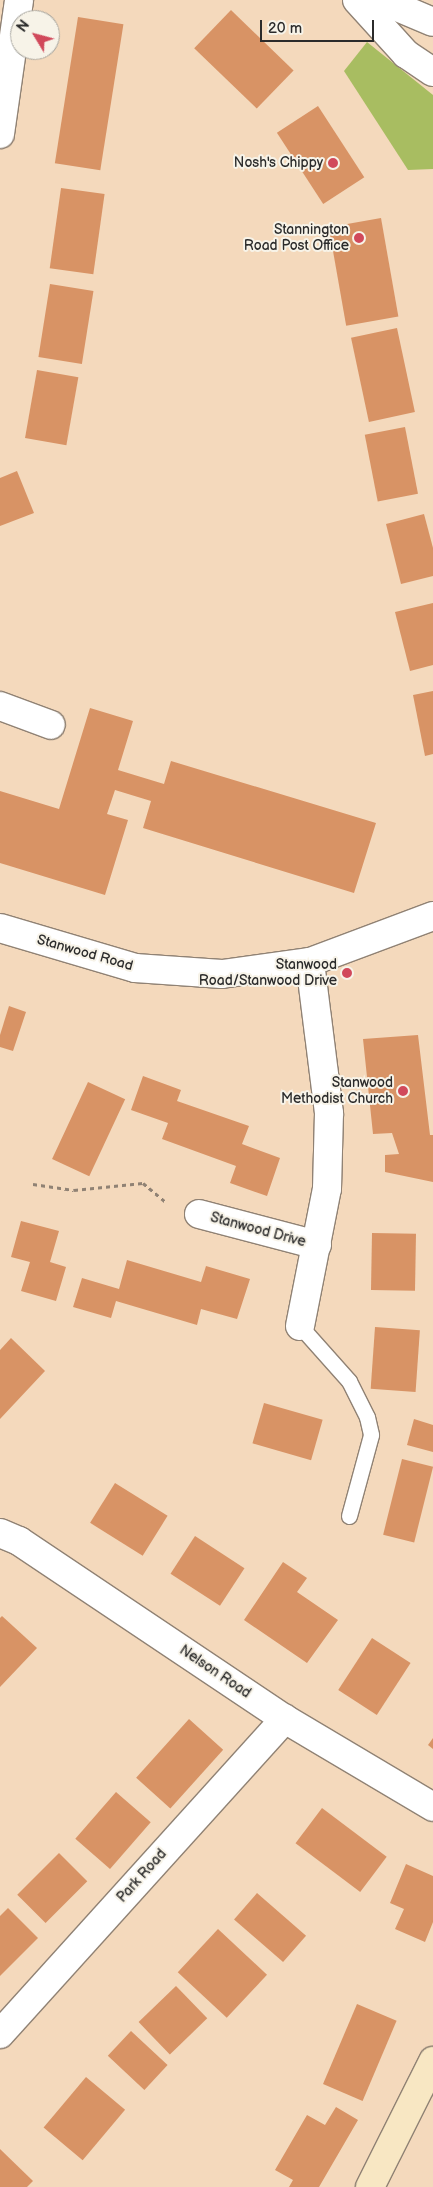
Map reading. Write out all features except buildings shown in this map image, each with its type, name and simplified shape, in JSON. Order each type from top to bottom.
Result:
[{"type":"main road","points":[[370,2187],[433,2061]]},
{"type":"street","points":[[0,134],[19,0]]},
{"type":"street","points":[[357,0],[406,54],[433,72]]},
{"type":"street","points":[[381,0],[422,20],[433,22]]},
{"type":"street","points":[[0,706],[51,725]]},
{"type":"street","name":"Stanwood Road","points":[[0,928],[135,968],[222,974],[310,962],[433,916]]},
{"type":"street","name":"Stanwood Drive","points":[[300,1326],[317,1245],[326,1189],[330,1113],[310,962]]},
{"type":"street","name":"Stanwood Drive","points":[[199,1214],[317,1245]]},
{"type":"street","name":"Nelson Road","points":[[0,1533],[19,1541],[284,1719],[433,1807]]},
{"type":"street","name":"Park Road","points":[[0,2034],[284,1719]]},
{"type":"lane","points":[[300,1326],[349,1381],[367,1418],[371,1434],[350,1516]]},
{"type":"path","points":[[33,1184],[74,1190],[144,1183],[174,1208],[199,1214]]},
{"type":"green space","points":[[367,42],[433,95],[433,169],[408,170],[344,71]]},
{"type":"place","name":"Nosh's Chippy","points":[[333,163]]},
{"type":"place","name":"Stannington Road Post Office","points":[[359,238]]},
{"type":"place","name":"Stanwood Road/Stanwood Drive","points":[[347,973]]},
{"type":"place","name":"Stanwood Methodist Church","points":[[403,1091]]}]
